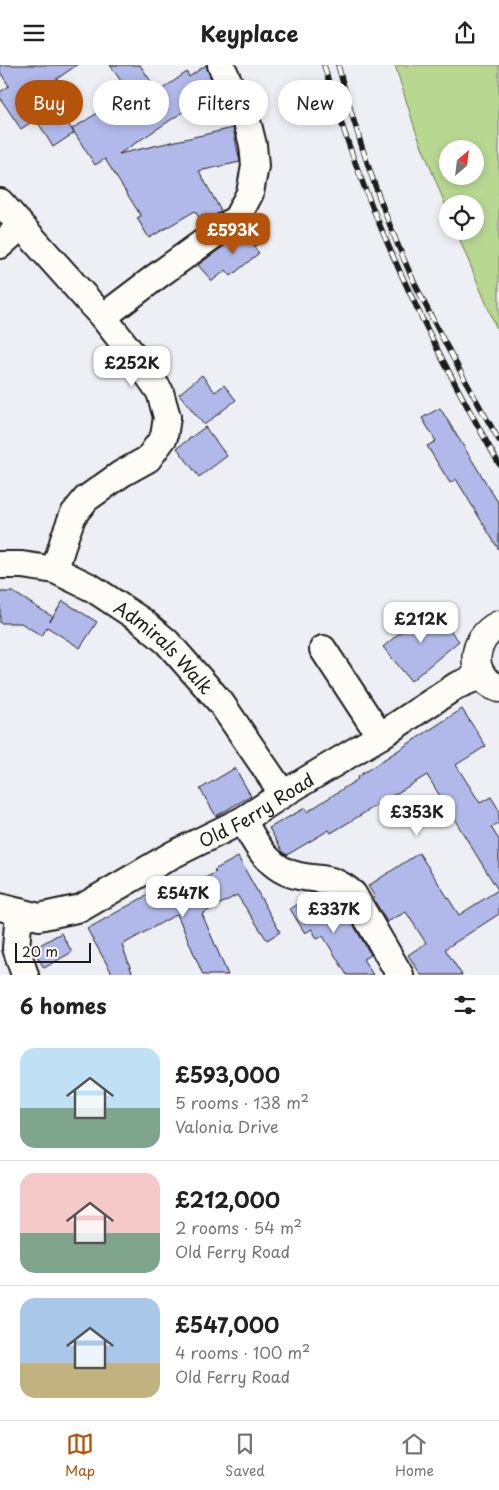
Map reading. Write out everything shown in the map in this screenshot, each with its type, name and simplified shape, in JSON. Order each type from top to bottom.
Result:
[{"type":"main road","points":[[490,682],[477,661],[478,645],[483,636],[499,625]]},
{"type":"street","points":[[103,317],[237,218],[250,193],[255,166],[253,145],[248,125],[221,65]]},
{"type":"street","points":[[0,203],[103,317],[160,392],[167,417],[164,437],[148,459],[120,474],[86,499],[73,515],[64,536],[55,570]]},
{"type":"street","points":[[0,245],[20,227]]},
{"type":"street","name":"Admirals Walk","points":[[0,565],[22,565],[55,570],[92,588],[142,621],[167,642],[221,703],[283,794]]},
{"type":"street","points":[[323,649],[380,736]]},
{"type":"street","name":"Old Ferry Road","points":[[25,975],[16,947],[9,910],[39,917],[80,908],[172,855],[243,820],[380,736],[456,686],[490,682]]},
{"type":"street","points":[[243,820],[256,846],[272,865],[285,872],[299,876],[328,879],[342,884],[353,894],[400,975]]},
{"type":"green space","points":[[395,65],[499,65],[499,334],[460,240],[484,240],[484,195],[441,195],[415,129]]},
{"type":"building","points":[[0,65],[77,65],[55,80],[15,80],[15,120],[0,98],[0,92],[9,86],[0,72]]},
{"type":"building","points":[[110,65],[140,65],[150,80],[120,80]]},
{"type":"building","points":[[206,65],[211,80],[179,80],[179,114],[169,121],[169,84],[187,72],[189,77]]},
{"type":"building","points":[[93,116],[93,125],[163,125],[119,154],[233,128],[240,162],[199,171],[221,211],[203,224],[195,211],[149,238],[137,218],[141,216],[105,159],[95,165],[72,129],[78,125],[83,125],[83,122]]},
{"type":"building","points":[[18,125],[27,125],[21,129]]},
{"type":"building","points":[[40,125],[69,125],[74,133],[53,147]]},
{"type":"building","points":[[251,224],[264,240],[254,247],[259,253],[231,276],[226,270],[212,281],[198,265],[246,230]]},
{"type":"building","points":[[202,375],[215,392],[224,385],[236,400],[204,425],[179,394]]},
{"type":"building","points":[[440,408],[499,504],[499,550],[456,479],[450,483],[427,446],[436,441],[422,418]]},
{"type":"building","points":[[205,427],[227,456],[199,477],[177,448]]},
{"type":"building","points":[[0,592],[13,592],[53,617],[63,601],[97,622],[80,648],[47,627],[42,636],[21,623],[0,623]]},
{"type":"building","points":[[430,607],[459,641],[411,681],[383,647]]},
{"type":"building","points":[[462,709],[486,746],[456,765],[480,803],[491,797],[499,810],[499,823],[491,827],[499,840],[499,914],[445,949],[462,975],[421,975],[408,955],[426,943],[406,912],[387,922],[368,886],[419,853],[459,915],[498,890],[427,775],[331,833],[329,830],[287,855],[283,852],[269,828],[305,808],[307,812]]},
{"type":"building","points":[[235,768],[251,796],[216,816],[200,789]]},
{"type":"building","points":[[238,857],[280,932],[267,940],[237,895],[202,914],[228,975],[203,975],[177,914],[122,945],[133,975],[113,975],[87,929],[174,880],[181,892]]},
{"type":"building","points":[[318,894],[323,902],[325,901],[336,920],[347,914],[371,955],[363,959],[373,975],[347,975],[323,936],[317,939],[312,929],[305,933],[290,909]]},
{"type":"building","points":[[61,933],[72,952],[44,968],[33,949]]},
{"type":"railway","points":[[324,65],[357,169],[377,220],[422,319],[499,464]]},
{"type":"railway","points":[[338,65],[372,177],[404,259],[446,345],[499,440]]}]
